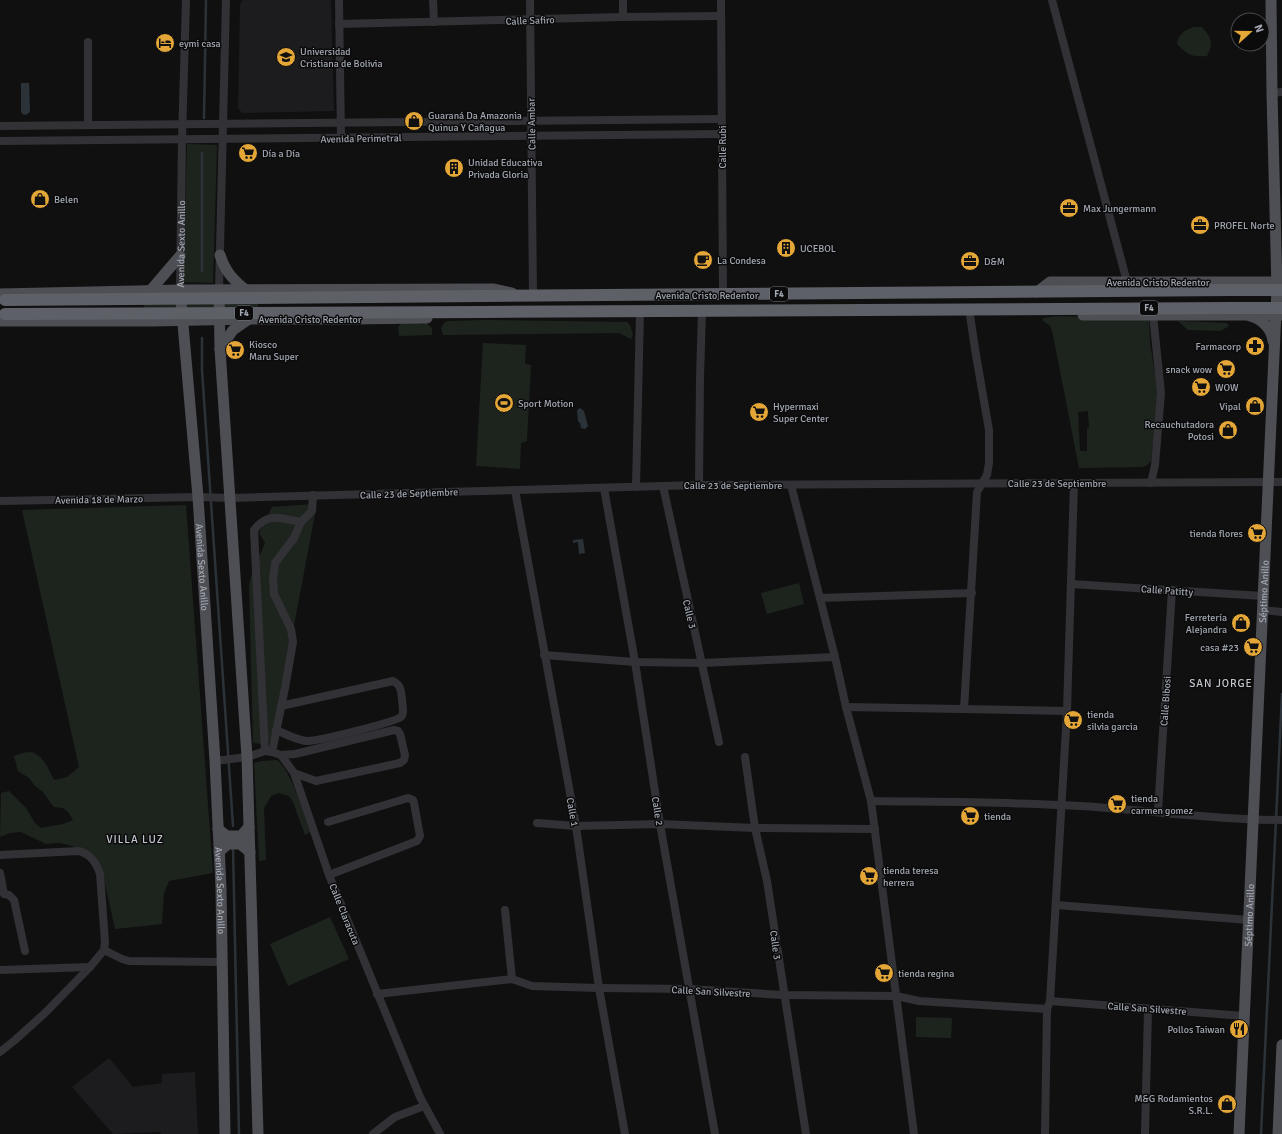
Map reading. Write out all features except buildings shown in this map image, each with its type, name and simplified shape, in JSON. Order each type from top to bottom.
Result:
[{"type":"highway","name":"Avenida Cristo Redentor","points":[[2,298],[528,296],[1231,290],[1280,284]]},
{"type":"highway","name":"Avenida Cristo Redentor","points":[[2,316],[1233,308],[1280,312]]},
{"type":"main road","name":"Séptimo Anillo","points":[[1239,1134],[1274,347],[1280,312],[1280,284],[1276,255],[1277,93],[1271,0]]},
{"type":"main road","points":[[220,255],[223,265],[229,275],[246,290],[235,299],[234,306],[236,311],[249,319],[233,330],[220,349]]},
{"type":"main road","points":[[1250,281],[1263,276],[1270,270],[1276,255]]},
{"type":"main road","points":[[153,321],[164,314],[166,307],[162,297],[150,291],[180,256]]},
{"type":"main road","name":"Avenida Cristo Redentor","points":[[1037,292],[1050,282],[1250,281],[1280,284]]},
{"type":"main road","points":[[1262,282],[1269,287],[1272,294],[1271,306],[1264,315]]},
{"type":"main road","name":"Avenida Cristo Redentor","points":[[2,298],[180,290],[494,289],[528,296]]},
{"type":"main road","name":"Avenida Sexto Anillo","points":[[180,290],[184,346],[203,497],[219,852],[225,1134]]},
{"type":"main road","points":[[218,291],[225,498],[249,827],[258,1134]]},
{"type":"main road","name":"Avenida Cristo Redentor","points":[[1038,309],[1053,315],[1264,315],[1280,312]]},
{"type":"main road","name":"Avenida Cristo Redentor","points":[[2,316],[153,321],[495,317],[524,312]]},
{"type":"main road","points":[[1245,315],[1254,317],[1264,323],[1269,329],[1273,338],[1274,347]]},
{"type":"main road","points":[[153,321],[174,330],[181,337],[184,346]]},
{"type":"main road","points":[[218,829],[227,836],[241,836],[249,827]]},
{"type":"main road","points":[[219,852],[228,844],[240,844],[250,852]]},
{"type":"main road","points":[[1278,1134],[1282,1045]]},
{"type":"street","name":"Avenida Sexto Anillo","points":[[180,290],[182,124],[186,0]]},
{"type":"street","points":[[218,291],[226,0]]},
{"type":"street","points":[[339,0],[341,138]]},
{"type":"street","points":[[433,0],[434,22]]},
{"type":"street","name":"Calle Ambar","points":[[528,296],[532,136],[530,0]]},
{"type":"street","points":[[623,0],[624,17]]},
{"type":"street","name":"Calle Rubi","points":[[721,0],[723,294]]},
{"type":"street","points":[[1052,0],[1127,282]]},
{"type":"street","name":"Calle Safiro","points":[[339,24],[721,16]]},
{"type":"street","points":[[88,42],[88,125]]},
{"type":"street","name":"Avenida Perimetral","points":[[0,126],[721,119]]},
{"type":"street","points":[[120,124],[121,140]]},
{"type":"street","points":[[23,125],[24,141]]},
{"type":"street","name":"Avenida Perimetral","points":[[0,141],[722,134]]},
{"type":"street","points":[[964,709],[978,492],[987,475],[989,463],[989,430],[976,355],[970,309]]},
{"type":"street","points":[[636,487],[640,311]]},
{"type":"street","points":[[699,485],[702,311]]},
{"type":"street","points":[[1151,483],[1155,465],[1161,393],[1153,315]]},
{"type":"street","name":"Calle 23 de Septiembre","points":[[203,497],[225,498],[699,485],[1282,482]]},
{"type":"street","points":[[1045,1134],[1047,1010],[1050,1001],[1067,711],[1074,483]]},
{"type":"street","points":[[791,485],[871,801],[914,1134]]},
{"type":"street","name":"Calle 3","points":[[663,486],[719,742]]},
{"type":"street","name":"Calle 2","points":[[604,488],[660,824],[715,1134]]},
{"type":"street","name":"Calle 1","points":[[515,490],[576,826],[600,988],[625,1134]]},
{"type":"street","points":[[268,752],[276,730],[292,642],[291,629],[274,594],[272,579],[275,563],[294,538],[301,522],[312,511],[313,495]]},
{"type":"street","name":"Avenida 18 de Marzo","points":[[0,501],[203,497]]},
{"type":"street","points":[[268,752],[254,530],[259,523],[266,518],[301,522]]},
{"type":"street","name":"Calle Patitty","points":[[1071,584],[1263,596]]},
{"type":"street","name":"Calle Bibosi","points":[[1158,811],[1172,590]]},
{"type":"street","points":[[820,598],[972,593]]},
{"type":"street","points":[[1262,610],[1282,612]]},
{"type":"street","points":[[544,655],[634,662],[702,664],[835,657]]},
{"type":"street","points":[[276,730],[308,741],[343,734],[390,721],[400,718],[403,713],[401,690],[399,684],[393,681],[281,706]]},
{"type":"street","points":[[846,707],[1067,711]]},
{"type":"street","points":[[281,756],[394,730],[398,731],[400,734],[405,755],[404,760],[400,763],[316,781],[301,777],[294,773]]},
{"type":"street","points":[[215,761],[243,758],[268,752]]},
{"type":"street","name":"Calle Claracuta","points":[[268,752],[281,756],[294,773],[328,875],[424,1106],[440,1134]]},
{"type":"street","name":"Calle 3","points":[[745,757],[755,828],[767,881],[783,995],[806,1134]]},
{"type":"street","points":[[328,822],[408,798],[414,803],[420,836],[417,841],[328,875]]},
{"type":"street","points":[[871,801],[1062,804],[1254,820],[1282,820]]},
{"type":"street","points":[[537,823],[576,826],[660,824],[755,828],[875,828]]},
{"type":"street","points":[[0,856],[79,851],[87,854],[97,865],[100,874],[105,942],[104,950],[90,967],[45,1013],[0,1052]]},
{"type":"street","points":[[0,873],[2,894],[9,895],[14,900],[25,951]]},
{"type":"street","points":[[1056,905],[1248,920]]},
{"type":"street","points":[[505,910],[512,979]]},
{"type":"street","points":[[104,950],[129,961],[222,962]]},
{"type":"street","points":[[0,970],[90,967]]},
{"type":"street","name":"Calle San Silvestre","points":[[377,994],[512,979],[532,986],[690,989],[783,995],[896,996],[919,1001],[1047,1010]]},
{"type":"street","name":"Calle San Silvestre","points":[[1050,1001],[1148,1009],[1163,1008],[1244,1016]]},
{"type":"street","points":[[1145,1134],[1148,1009]]},
{"type":"street","points":[[373,1134],[395,1117],[424,1106]]},
{"type":"shaded area","name":"Universidad Cristiana de Bolivia","points":[[243,0],[331,0],[334,111],[242,113],[238,108],[240,5]]},
{"type":"shaded area","points":[[1194,27],[1202,27],[1208,34],[1211,44],[1207,56],[1190,54],[1184,51],[1177,44],[1182,33]]},
{"type":"shaded area","points":[[21,83],[29,83],[30,112],[26,115],[22,114],[21,111]]},
{"type":"shaded area","points":[[187,144],[217,145],[213,283],[183,282]]},
{"type":"shaded area","points":[[255,301],[258,304],[258,307],[145,309],[144,307],[144,304]]},
{"type":"shaded area","points":[[1056,316],[1149,319],[1150,343],[1158,392],[1151,461],[1147,465],[1143,467],[1079,468],[1052,330],[1050,326],[1042,320],[1044,318]],"holes":[[[1088,411],[1089,428],[1087,429],[1087,451],[1080,451],[1078,412]]]},
{"type":"shaded area","points":[[484,320],[627,322],[630,325],[633,335],[631,339],[619,333],[443,335],[441,328],[444,323],[448,321]]},
{"type":"shaded area","points":[[407,321],[421,324],[426,323],[432,328],[432,335],[399,336],[398,327]]},
{"type":"shaded area","points":[[1178,321],[1227,323],[1229,326],[1221,331],[1188,330]]},
{"type":"shaded area","name":"Sport Motion","points":[[483,343],[526,345],[525,364],[531,365],[527,441],[521,443],[520,469],[476,466]]},
{"type":"shaded area","points":[[580,408],[584,411],[588,426],[585,429],[581,428],[578,421],[577,410]]},
{"type":"shaded area","points":[[314,504],[315,514],[273,737],[269,742],[257,744],[253,742],[249,585],[265,543],[259,533],[272,507]]},
{"type":"shaded area","points":[[186,505],[213,873],[169,881],[164,893],[162,924],[115,929],[103,874],[87,852],[59,843],[46,844],[21,832],[10,833],[0,837],[1,793],[9,791],[26,808],[35,823],[41,828],[63,824],[73,820],[68,812],[63,808],[54,807],[43,792],[35,786],[29,778],[18,771],[14,756],[26,752],[35,753],[48,767],[54,780],[67,777],[79,767],[22,510]]},
{"type":"shaded area","points":[[583,539],[585,553],[579,554],[578,542],[573,543],[573,540]]},
{"type":"shaded area","points":[[799,583],[804,604],[767,614],[761,593]]},
{"type":"shaded area","points":[[277,760],[288,774],[310,832],[305,835],[293,802],[289,796],[279,793],[271,796],[264,808],[266,860],[259,861],[254,763]]},
{"type":"shaded area","points":[[330,917],[349,959],[288,986],[270,944]]},
{"type":"shaded area","points":[[916,1017],[952,1018],[951,1038],[916,1037]]},
{"type":"shaded area","points":[[109,1058],[133,1087],[162,1083],[162,1074],[195,1072],[198,1134],[161,1134],[160,1132],[113,1134],[72,1087]]},
{"type":"waterway","points":[[204,118],[206,0]]},
{"type":"waterway","points":[[202,153],[202,271]]},
{"type":"waterway","points":[[202,338],[202,370],[233,826]]},
{"type":"waterway","points":[[1261,1134],[1282,694]]},
{"type":"waterway","points":[[233,847],[239,1134]]},
{"type":"place","name":"eymi casa","points":[[165,43]]},
{"type":"place","name":"Universidad Cristiana de Bolivia","points":[[286,57]]},
{"type":"place","name":"Guaraná Da Amazonia Quinua Y Cañagua","points":[[414,121]]},
{"type":"place","name":"Día a Día","points":[[248,153]]},
{"type":"place","name":"Unidad Educativa Privada Gloria","points":[[454,168]]},
{"type":"place","name":"Belen","points":[[40,199]]},
{"type":"place","name":"Max Jungermann","points":[[1069,208]]},
{"type":"place","name":"PROFEL Norte","points":[[1200,225]]},
{"type":"place","name":"UCEBOL","points":[[786,248]]},
{"type":"place","name":"La Condesa","points":[[703,260]]},
{"type":"place","name":"D&M","points":[[970,261]]},
{"type":"place","name":"Farmacorp","points":[[1255,346]]},
{"type":"place","name":"Kiosco Maru Super","points":[[235,350]]},
{"type":"place","name":"snack wow","points":[[1226,369]]},
{"type":"place","name":"WOW","points":[[1201,387]]},
{"type":"place","name":"Sport Motion","points":[[504,403]]},
{"type":"place","name":"Vipal","points":[[1255,406]]},
{"type":"place","name":"Hypermaxi Super Center","points":[[759,412]]},
{"type":"place","name":"Recauchutadora Potosi","points":[[1228,430]]},
{"type":"place","name":"tienda flores","points":[[1257,533]]},
{"type":"place","name":"Ferretería Alejandra","points":[[1241,623]]},
{"type":"place","name":"casa #23","points":[[1253,647]]},
{"type":"place","name":"tienda silvia garcia","points":[[1073,720]]},
{"type":"place","name":"tienda carmen gomez","points":[[1117,804]]},
{"type":"place","name":"tienda","points":[[970,816]]},
{"type":"place","name":"tienda teresa herrera","points":[[869,876]]},
{"type":"place","name":"tienda regina","points":[[884,973]]},
{"type":"place","name":"Pollos Taiwan","points":[[1239,1029]]},
{"type":"place","name":"M&G Rodamientos S.R.L.","points":[[1227,1104]]},
{"type":"district","name":"SAN JORGE","points":[[1221,683]]},
{"type":"district","name":"VILLA LUZ","points":[[135,839]]}]
